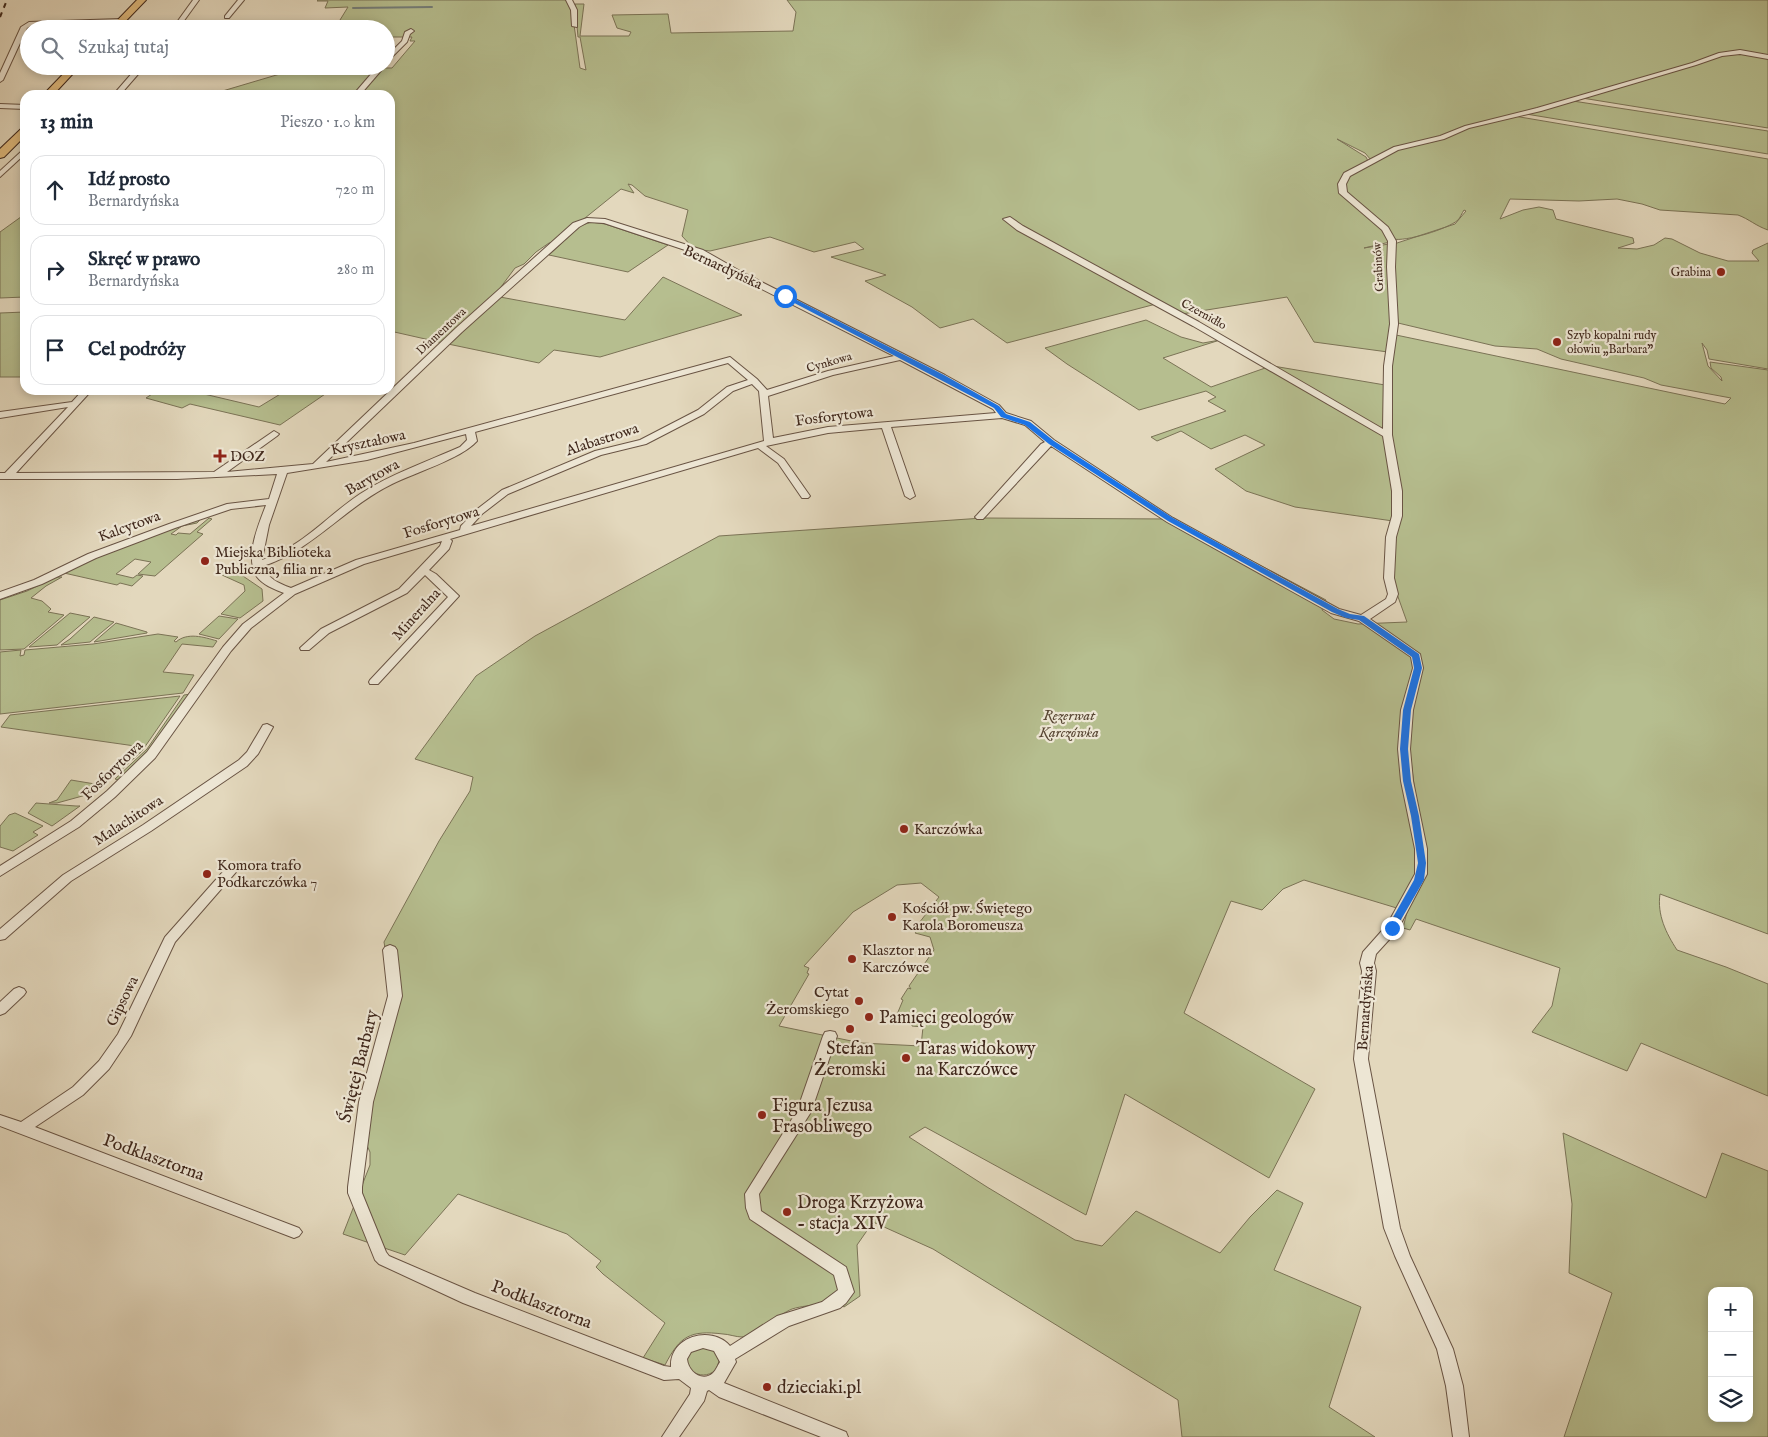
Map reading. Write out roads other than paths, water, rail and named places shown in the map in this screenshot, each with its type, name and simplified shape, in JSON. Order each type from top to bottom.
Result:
[{"type":"main road","points":[[127,20],[142,0]]},
{"type":"main road","points":[[129,20],[152,0]]},
{"type":"main road","points":[[53,90],[67,75]]},
{"type":"main road","points":[[64,90],[78,75]]},
{"type":"main road","points":[[0,143],[20,123]]},
{"type":"main road","points":[[0,155],[20,135]]},
{"type":"street","points":[[182,20],[196,0]]},
{"type":"street","points":[[226,17],[241,0]]},
{"type":"street","points":[[569,0],[574,10],[575,26]]},
{"type":"street","points":[[395,51],[411,31]]},
{"type":"street","points":[[0,80],[20,36]]},
{"type":"street","name":"Grabinów","points":[[1362,618],[1380,609],[1391,600],[1393,594],[1389,578],[1391,537],[1397,516],[1396,490],[1387,435],[1388,366],[1394,324],[1391,267],[1392,242],[1386,229],[1343,193],[1342,184],[1347,176],[1370,161],[1396,148],[1430,141],[1468,127],[1539,110],[1694,64],[1721,54],[1734,52],[1768,58]]},
{"type":"street","points":[[121,90],[134,75]]},
{"type":"street","points":[[360,90],[374,75]]},
{"type":"street","points":[[0,106],[20,107]]},
{"type":"street","points":[[0,175],[20,155]]},
{"type":"street","name":"Czernidło","points":[[1007,219],[1105,276],[1196,324],[1387,435]]},
{"type":"street","name":"Bernardyńska","points":[[587,220],[605,221],[700,252],[900,357],[942,377],[996,407],[1003,415],[1028,423],[1051,442],[1188,530],[1335,611],[1362,618],[1416,656],[1418,668],[1407,710],[1404,749],[1407,781],[1415,816],[1422,863],[1419,880],[1403,910],[1388,934],[1370,952],[1367,963],[1369,972],[1362,1036],[1362,1063],[1392,1228],[1444,1348],[1458,1400],[1462,1437]]},
{"type":"street","name":"Diamentowa","points":[[395,391],[459,330],[576,225],[587,220]]},
{"type":"street","name":"Cynkowa","points":[[764,394],[834,372],[900,357]]},
{"type":"street","name":"Kryształowa","points":[[4,476],[217,474],[283,471],[316,467],[368,458],[470,432],[730,360],[754,381]]},
{"type":"street","points":[[754,381],[764,394],[769,442]]},
{"type":"street","name":"Alabastrowa","points":[[465,531],[464,528],[470,521],[505,492],[598,453],[643,442],[700,412],[730,389],[754,381]]},
{"type":"street","points":[[4,476],[83,395]]},
{"type":"street","name":"Diamentowa","points":[[316,467],[391,395]]},
{"type":"street","points":[[0,415],[75,404]]},
{"type":"street","name":"Fosforytowa","points":[[0,872],[62,833],[111,794],[151,755],[236,637],[261,613],[291,592],[360,562],[769,442],[817,432],[1003,415]]},
{"type":"street","points":[[886,426],[910,496]]},
{"type":"street","name":"Barytowa","points":[[257,565],[274,560],[310,538],[368,493],[463,449],[472,440],[470,432]]},
{"type":"street","points":[[217,474],[274,434]]},
{"type":"street","points":[[980,517],[1044,446],[1051,442]]},
{"type":"street","points":[[758,445],[781,461],[805,496]]},
{"type":"street","points":[[283,471],[256,552],[257,565],[261,576],[291,592]]},
{"type":"street","name":"Kalcytowa","points":[[0,596],[38,582],[92,556],[172,526],[230,506],[274,500]]},
{"type":"street","points":[[305,648],[330,628],[402,591],[424,571],[447,544],[444,538]]},
{"type":"street","name":"Mineralna","points":[[374,682],[454,596],[448,593],[430,573],[424,571]]},
{"type":"street","name":"Malachitowa","points":[[0,936],[67,878],[147,828],[243,763],[252,754],[267,727]]},
{"type":"street","name":"Gipsowa","points":[[22,1129],[78,1091],[101,1069],[124,1036],[170,940],[232,869]]},
{"type":"street","name":"Świętej Barbary","points":[[376,1247],[355,1193],[355,1187],[366,1102],[395,996],[390,950]]},
{"type":"street","points":[[0,1010],[19,992]]},
{"type":"street","points":[[727,1355],[789,1318],[831,1306],[841,1299],[846,1292],[841,1272],[766,1223],[756,1214],[753,1208],[752,1194],[807,1104],[830,1036]]},
{"type":"street","name":"Podklasztorna","points":[[0,1120],[294,1232]]},
{"type":"street","name":"Podklasztorna","points":[[376,1247],[380,1256],[391,1264],[469,1298],[664,1372],[673,1374],[680,1372],[690,1381],[707,1382],[725,1392],[840,1437]]},
{"type":"street","points":[[670,1437],[707,1382],[720,1376],[725,1370],[728,1362],[727,1355],[718,1344],[703,1341],[696,1342],[688,1346],[680,1355],[678,1367],[680,1372]]},
{"type":"waterway","points":[[353,8],[432,7]]},
{"type":"railway","points":[[0,17],[7,0]]},
{"type":"place","name":"Grabina","points":[[1721,272]]},
{"type":"place","name":"Szyb kopalni rudy ołowiu „Barbara”","points":[[1557,342]]},
{"type":"place","name":"DOZ","points":[[220,456]]},
{"type":"place","name":"Miejska Biblioteka Publiczna, filia nr 2","points":[[205,561]]},
{"type":"place","name":"Karczówka","points":[[904,829]]},
{"type":"place","name":"Komora trafo Podkarczówka 7","points":[[207,874]]},
{"type":"place","name":"Kościół pw. Świętego Karola Boromeusza","points":[[892,917]]},
{"type":"place","name":"Klasztor na Karczówce","points":[[852,959]]},
{"type":"place","name":"Cytat Żeromskiego","points":[[859,1001]]},
{"type":"place","name":"Pamięci geologów","points":[[869,1017]]},
{"type":"place","name":"Stefan Żeromski","points":[[850,1029]]},
{"type":"place","name":"Taras widokowy na Karczówce","points":[[906,1058]]},
{"type":"place","name":"Figura Jezusa Frasobliwego","points":[[762,1115]]},
{"type":"place","name":"Droga Krzyżowa - stacja XIV","points":[[787,1212]]},
{"type":"place","name":"dzieciaki.pl","points":[[767,1387]]},
{"type":"park label","name":"Rezerwat Karczówka","points":[[1069,724]]}]
